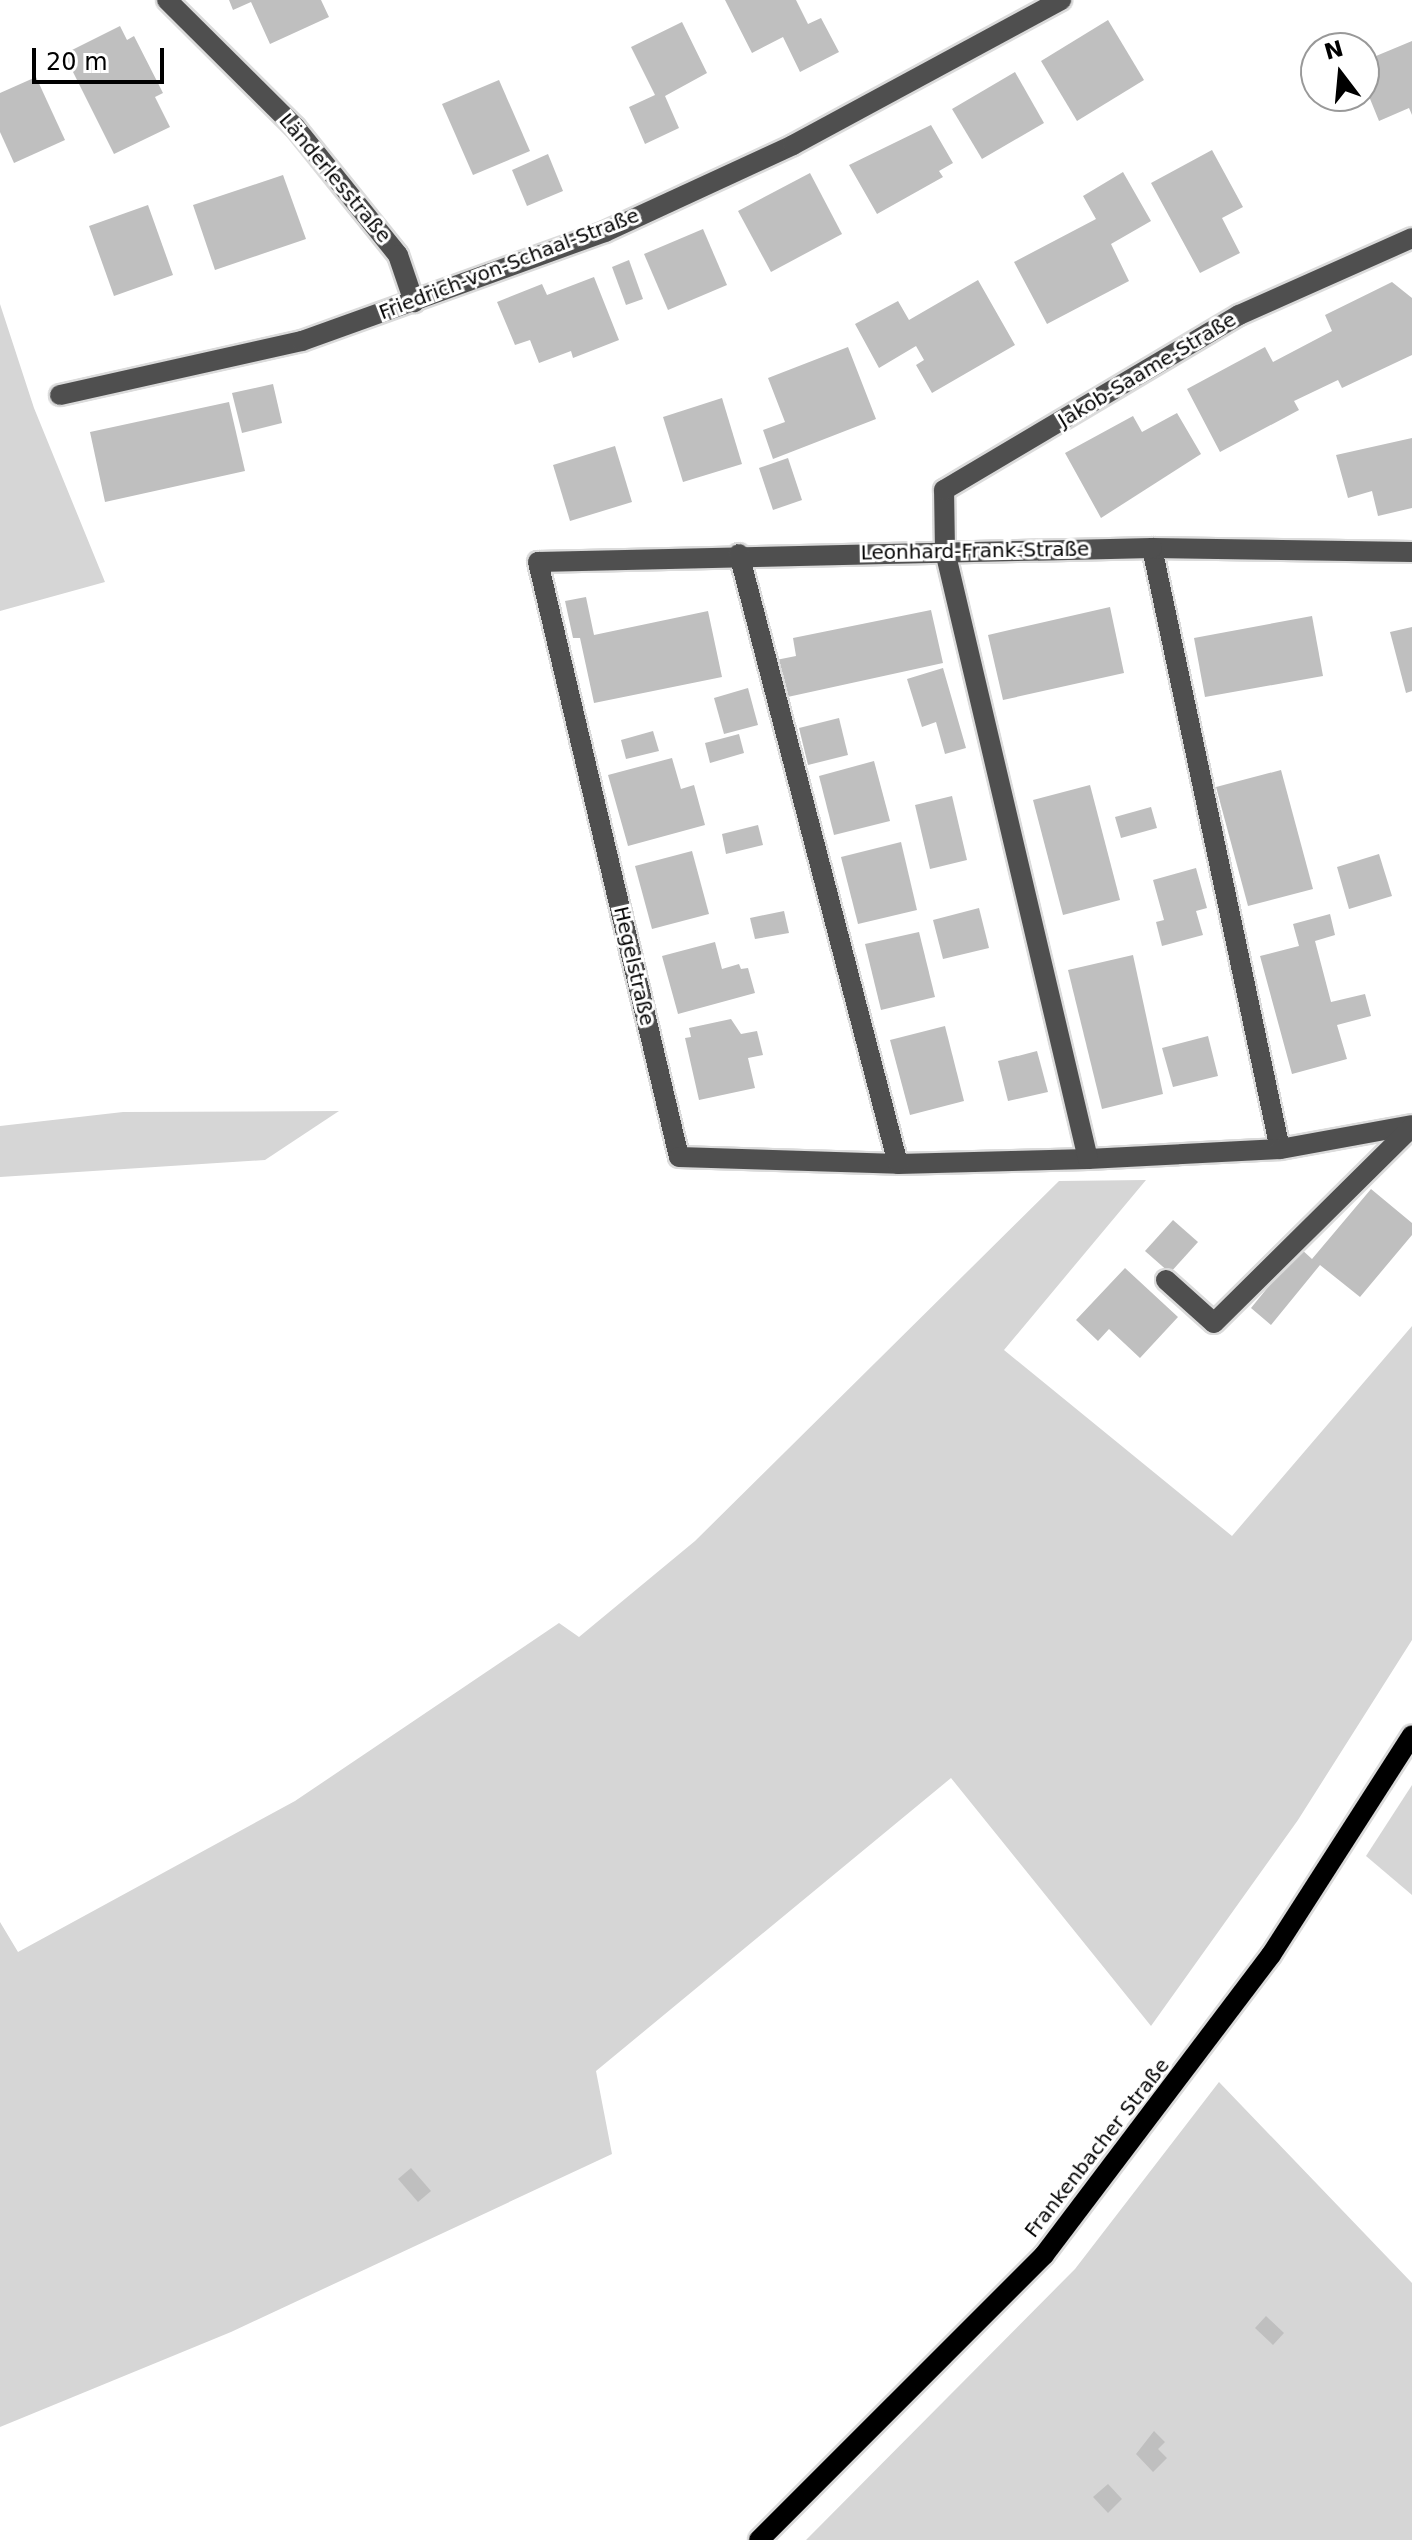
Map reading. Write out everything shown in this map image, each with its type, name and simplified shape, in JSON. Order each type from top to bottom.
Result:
[{"type":"main road","name":"Frankenbacher Straße","points":[[759,2540],[1044,2255],[1271,1955],[1412,1735]]},
{"type":"street","name":"Länderlesstraße","points":[[167,0],[295,127],[398,255],[414,302]]},
{"type":"street","name":"Friedrich-von-Schaal-Straße","points":[[60,395],[302,341],[605,232],[778,152],[1061,0]]},
{"type":"street","name":"Jakob-Saame-Straße","points":[[945,551],[944,490],[1239,315],[1412,238]]},
{"type":"street","name":"Leonhard-Frank-Straße","points":[[538,562],[739,554],[1152,548],[1412,552]]},
{"type":"street","points":[[1152,548],[1280,1149]]},
{"type":"street","points":[[945,551],[1088,1159]]},
{"type":"street","points":[[739,554],[898,1164]]},
{"type":"street","name":"Hegelstraße","points":[[538,562],[679,1157],[898,1164],[1088,1159],[1280,1149],[1412,1126]]},
{"type":"street","points":[[1166,1280],[1214,1323],[1412,1126]]},
{"type":"shaded area","points":[[0,304],[34,408],[105,582],[0,611]]},
{"type":"shaded area","points":[[339,1111],[265,1160],[0,1177],[0,1126],[123,1112]]},
{"type":"shaded area","points":[[1146,1180],[1004,1350],[1232,1536],[1412,1326],[1412,1640],[1298,1820],[1151,2026],[951,1778],[596,2071],[612,2154],[231,2332],[0,2427],[0,1922],[18,1952],[295,1801],[559,1623],[579,1637],[695,1541],[1059,1181]]},
{"type":"shaded area","points":[[1412,1785],[1412,1895],[1366,1856]]},
{"type":"shaded area","points":[[1219,2082],[1412,2283],[1412,2540],[806,2540],[1075,2269]]},
{"type":"building","points":[[229,0],[321,0],[329,17],[270,44],[251,2],[233,10]]},
{"type":"building","points":[[725,0],[796,0],[808,24],[821,18],[839,52],[800,72],[783,37],[752,53]]},
{"type":"building","points":[[1108,20],[1144,80],[1077,121],[1041,61]]},
{"type":"building","points":[[682,22],[707,73],[665,96],[679,128],[645,144],[629,107],[655,95],[631,47]]},
{"type":"building","points":[[120,26],[127,40],[134,36],[163,93],[155,97],[170,127],[114,154],[64,54]]},
{"type":"building","points":[[1412,41],[1412,115],[1409,108],[1379,121],[1375,112],[1380,112],[1380,54]]},
{"type":"building","points":[[1015,72],[1044,123],[982,159],[952,109]]},
{"type":"building","points":[[36,77],[65,140],[14,163],[0,132],[0,93]]},
{"type":"building","points":[[499,80],[530,151],[473,175],[442,104]]},
{"type":"building","points":[[931,125],[953,163],[939,171],[943,177],[877,214],[849,165]]},
{"type":"building","points":[[1212,150],[1243,207],[1222,218],[1240,253],[1200,273],[1151,183]]},
{"type":"building","points":[[548,154],[563,191],[527,206],[512,170]]},
{"type":"building","points":[[1123,172],[1151,221],[1111,244],[1129,281],[1047,324],[1014,262],[1096,219],[1083,196]]},
{"type":"building","points":[[810,173],[842,234],[771,272],[738,211]]},
{"type":"building","points":[[283,175],[306,239],[215,270],[193,205]]},
{"type":"building","points":[[148,205],[173,275],[114,296],[89,226]]},
{"type":"building","points":[[703,229],[727,285],[668,310],[644,254]]},
{"type":"building","points":[[629,260],[643,299],[626,305],[612,267]]},
{"type":"building","points":[[594,277],[619,340],[573,358],[571,351],[539,363],[530,340],[515,345],[497,302],[542,284],[547,295]]},
{"type":"building","points":[[978,280],[1015,345],[932,393],[916,365],[924,360],[916,346],[879,368],[855,324],[898,301],[909,320]]},
{"type":"building","points":[[1392,282],[1412,298],[1412,355],[1342,388],[1338,380],[1294,401],[1299,410],[1220,452],[1187,389],[1265,347],[1273,362],[1332,331],[1325,315]]},
{"type":"building","points":[[848,347],[876,419],[773,459],[763,430],[785,422],[768,378]]},
{"type":"building","points":[[273,384],[282,423],[242,433],[232,393]]},
{"type":"building","points":[[722,398],[742,464],[683,482],[663,417]]},
{"type":"building","points":[[229,402],[245,471],[105,502],[90,432]]},
{"type":"building","points":[[1177,413],[1201,454],[1101,518],[1065,453],[1133,416],[1142,432]]},
{"type":"building","points":[[1412,438],[1412,508],[1378,516],[1372,491],[1348,498],[1336,455]]},
{"type":"building","points":[[615,446],[632,502],[570,521],[553,465]]},
{"type":"building","points":[[788,458],[802,500],[773,510],[759,468]]},
{"type":"building","points":[[586,597],[594,635],[708,611],[722,677],[594,703],[580,638],[573,638],[565,601]]},
{"type":"building","points":[[1110,607],[1124,673],[1003,700],[988,635]]},
{"type":"building","points":[[931,610],[943,663],[783,698],[776,660],[796,656],[793,638]]},
{"type":"building","points":[[1312,616],[1323,676],[1205,697],[1194,638]]},
{"type":"building","points":[[1412,627],[1412,691],[1406,693],[1390,632]]},
{"type":"building","points":[[943,668],[966,748],[945,754],[936,722],[922,727],[907,679]]},
{"type":"building","points":[[748,688],[758,725],[724,734],[714,698]]},
{"type":"building","points":[[839,718],[848,755],[808,765],[799,728]]},
{"type":"building","points":[[653,731],[659,751],[626,759],[621,740]]},
{"type":"building","points":[[739,734],[744,753],[710,763],[705,743]]},
{"type":"building","points":[[672,758],[681,789],[694,785],[705,825],[628,846],[608,775]]},
{"type":"building","points":[[874,761],[890,821],[834,835],[819,776]]},
{"type":"building","points":[[1281,770],[1313,889],[1248,906],[1216,787]]},
{"type":"building","points":[[1090,785],[1120,900],[1063,915],[1033,800]]},
{"type":"building","points":[[952,796],[967,860],[930,869],[915,805]]},
{"type":"building","points":[[1151,807],[1157,828],[1121,838],[1115,817]]},
{"type":"building","points":[[758,825],[763,845],[726,854],[722,834]]},
{"type":"building","points":[[901,842],[917,910],[858,924],[841,857]]},
{"type":"building","points":[[692,851],[709,914],[652,929],[635,866]]},
{"type":"building","points":[[1379,854],[1392,896],[1349,909],[1337,867]]},
{"type":"building","points":[[1196,868],[1207,908],[1196,911],[1203,935],[1162,946],[1156,922],[1164,920],[1153,880]]},
{"type":"building","points":[[979,908],[989,948],[943,959],[933,920]]},
{"type":"building","points":[[784,911],[789,933],[755,939],[750,918]]},
{"type":"building","points":[[1330,914],[1335,935],[1315,941],[1331,1002],[1365,994],[1371,1016],[1337,1025],[1347,1059],[1292,1074],[1260,956],[1299,946],[1293,924]]},
{"type":"building","points":[[919,932],[935,997],[881,1010],[865,944]]},
{"type":"building","points":[[715,942],[722,969],[739,964],[741,969],[748,968],[755,993],[678,1014],[662,956]]},
{"type":"building","points":[[1133,955],[1163,1094],[1102,1109],[1068,970]]},
{"type":"building","points":[[731,1019],[741,1034],[757,1031],[763,1055],[748,1058],[755,1088],[699,1100],[685,1038],[691,1037],[689,1028]]},
{"type":"building","points":[[945,1026],[964,1101],[910,1115],[890,1040]]},
{"type":"building","points":[[1208,1036],[1218,1076],[1173,1087],[1162,1048]]},
{"type":"building","points":[[1037,1051],[1048,1092],[1008,1101],[998,1061]]},
{"type":"building","points":[[1371,1189],[1412,1223],[1412,1235],[1360,1297],[1320,1265],[1271,1325],[1251,1308],[1300,1248],[1312,1259]]},
{"type":"building","points":[[1173,1220],[1198,1242],[1170,1273],[1145,1251]]},
{"type":"building","points":[[1125,1268],[1178,1317],[1140,1358],[1109,1329],[1098,1341],[1076,1320]]},
{"type":"building","points":[[411,2168],[431,2191],[418,2202],[398,2179]]},
{"type":"building","points":[[1266,2316],[1284,2333],[1273,2345],[1255,2328]]},
{"type":"building","points":[[1154,2431],[1165,2442],[1158,2449],[1167,2458],[1153,2472],[1136,2454]]},
{"type":"building","points":[[1108,2484],[1122,2499],[1108,2513],[1093,2497]]}]
